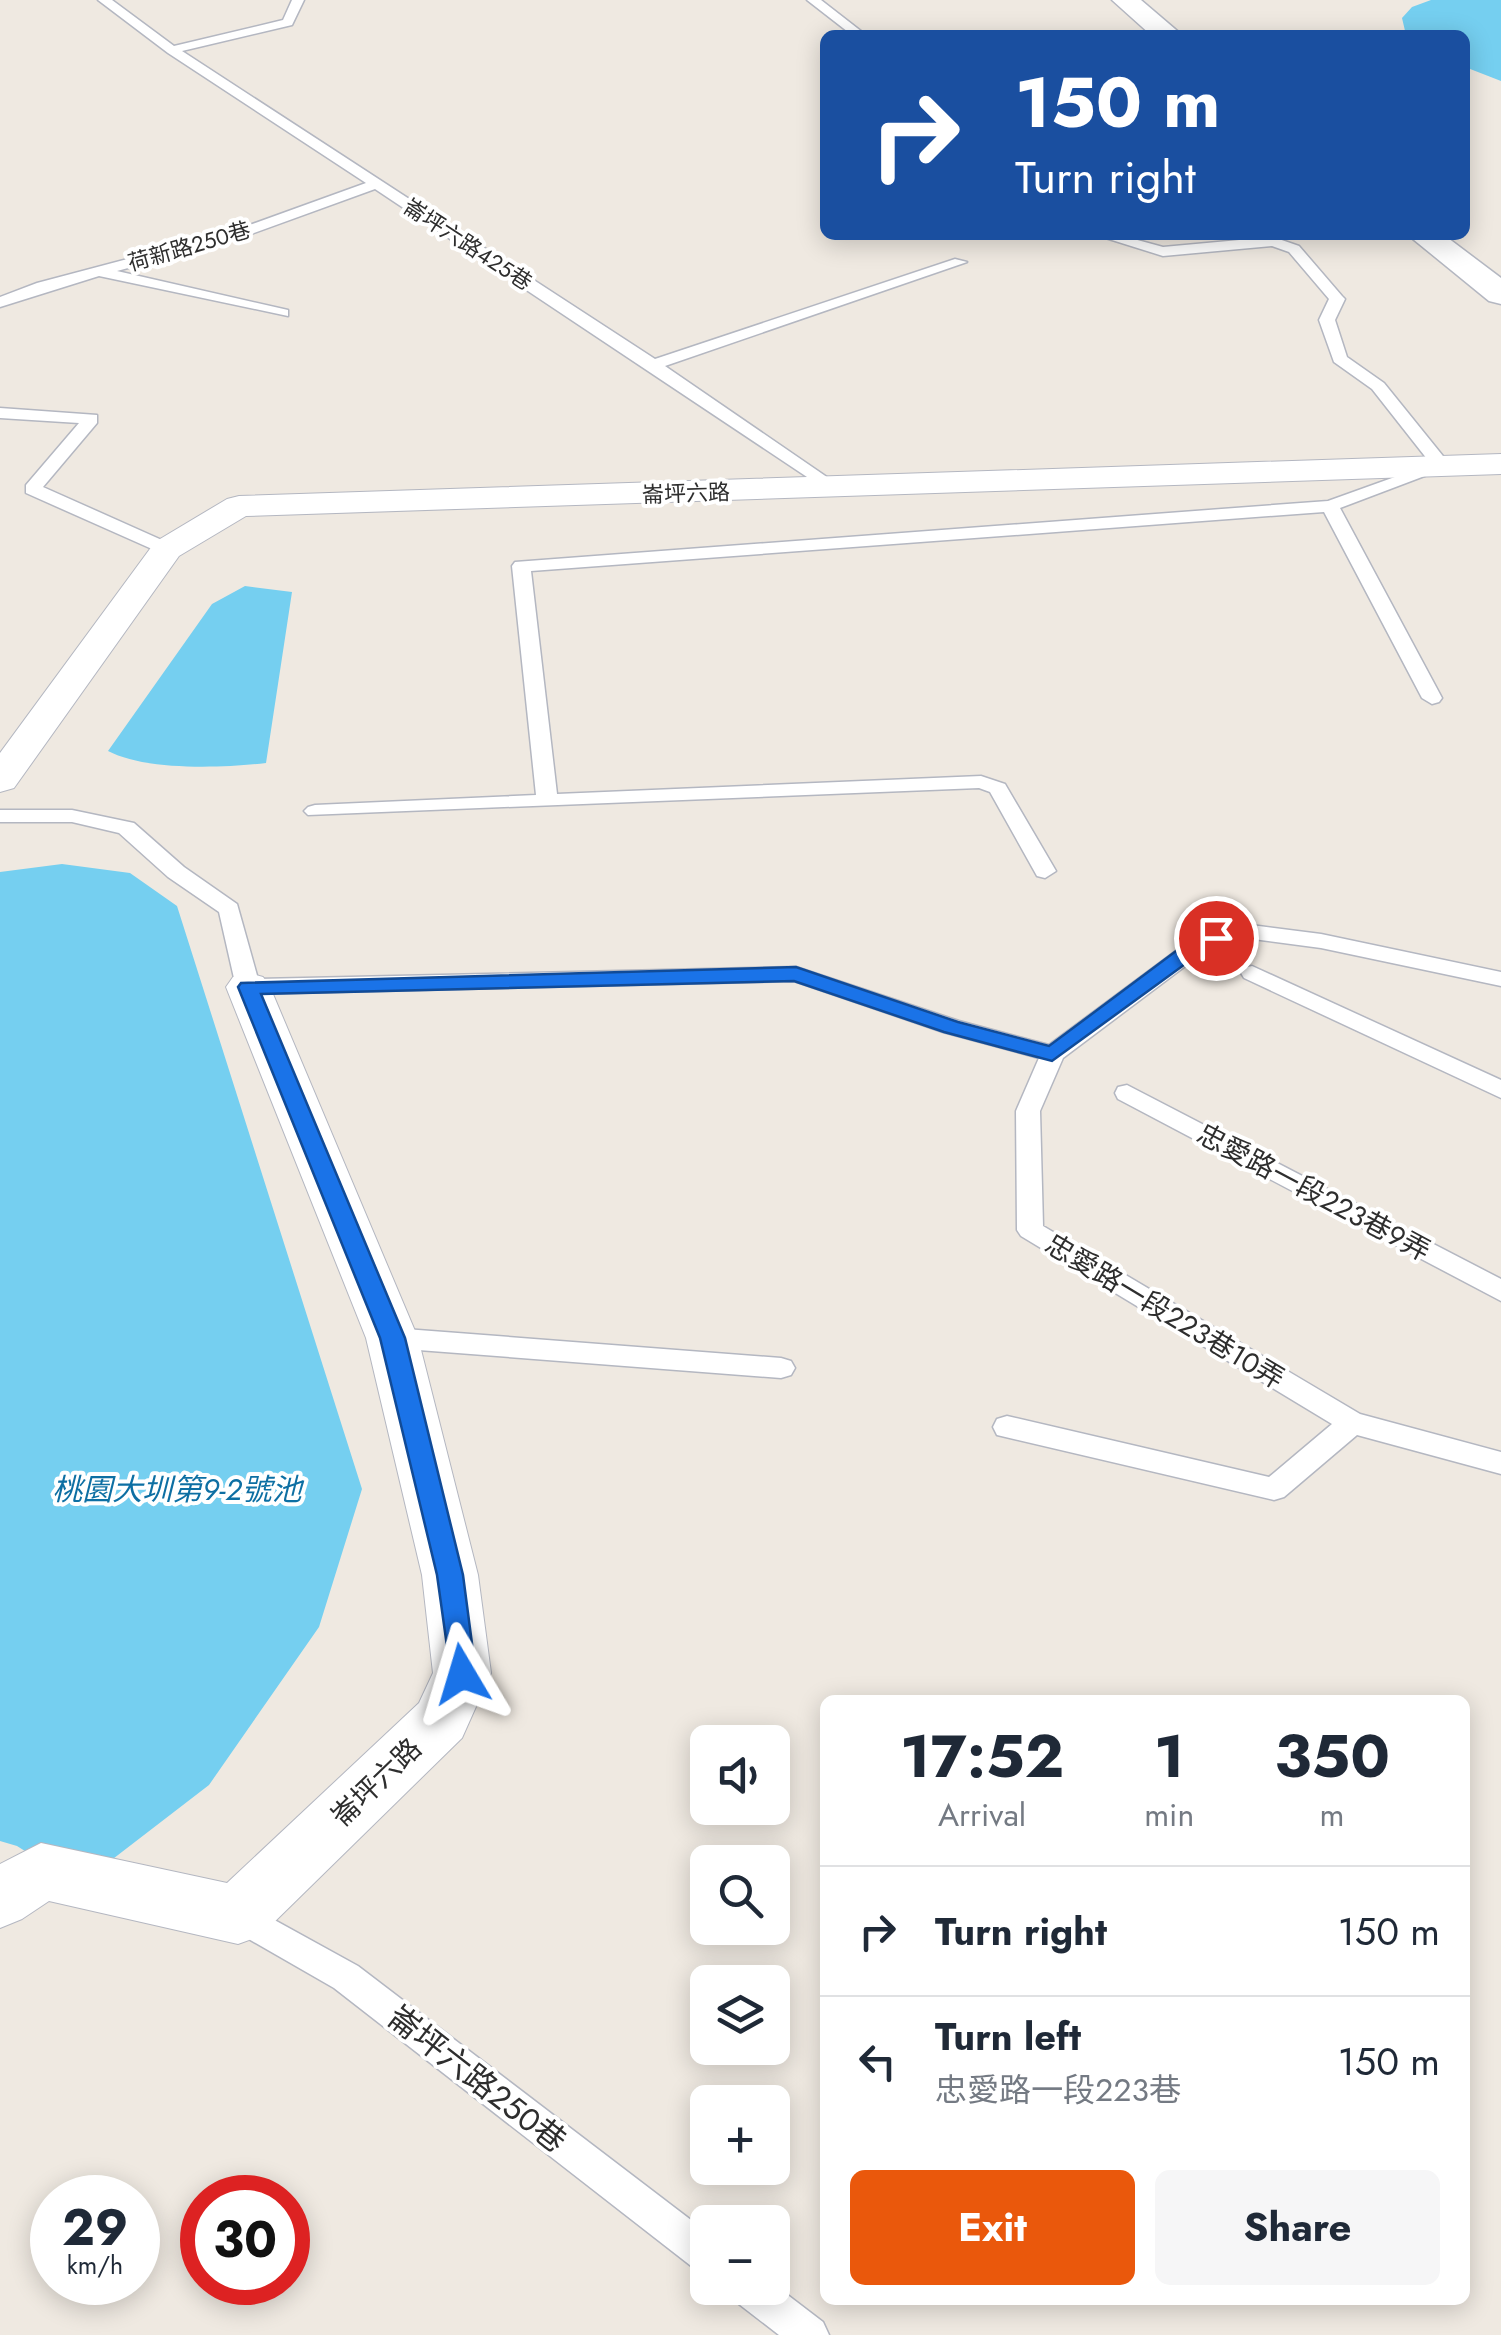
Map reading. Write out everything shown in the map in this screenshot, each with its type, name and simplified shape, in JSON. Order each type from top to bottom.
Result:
[{"type":"main road","points":[[1124,0],[1162,30]]},
{"type":"main road","points":[[1431,240],[1501,294]]},
{"type":"street","name":"崙坪六路","points":[[0,780],[167,548],[239,506],[1501,464]]},
{"type":"street","name":"崙坪六路","points":[[238,1915],[441,1720],[462,1674],[450,1575],[392,1338],[248,987]]},
{"type":"street","points":[[0,1899],[41,1871],[238,1915]]},
{"type":"lane","name":"崙坪六路425巷","points":[[104,0],[172,50],[653,365],[830,488]]},
{"type":"lane","points":[[172,50],[288,22],[298,0]]},
{"type":"lane","points":[[813,0],[853,30]]},
{"type":"lane","name":"荷新路250巷","points":[[0,302],[238,234],[377,184]]},
{"type":"lane","points":[[547,800],[521,566],[1330,506],[1442,466],[1378,386],[1340,359],[1327,320],[1337,299],[1294,249],[1272,241],[1163,252],[1121,240]]},
{"type":"lane","points":[[653,365],[960,262]]},
{"type":"lane","points":[[98,271],[283,313]]},
{"type":"lane","points":[[0,413],[91,419],[32,490],[167,548]]},
{"type":"lane","points":[[1330,506],[1432,698]]},
{"type":"lane","points":[[315,811],[980,782],[998,788],[1045,871]]},
{"type":"lane","points":[[0,816],[72,816],[126,828],[176,872],[229,909],[248,987],[796,974],[951,1027],[1052,1054],[1196,947],[1236,930],[1320,941],[1501,979]]},
{"type":"lane","points":[[1252,972],[1501,1090]]},
{"type":"lane","name":"忠愛路一段223巷10弄","points":[[1052,1054],[1028,1111],[1030,1230],[1352,1424]]},
{"type":"lane","name":"忠愛路一段223巷9弄","points":[[1127,1093],[1501,1291]]},
{"type":"lane","points":[[392,1338],[781,1368]]},
{"type":"lane","points":[[1008,1427],[1274,1489],[1352,1424],[1501,1463]]},
{"type":"lane","name":"崙坪六路250巷","points":[[238,1915],[346,1978],[690,2242]]},
{"type":"lane","points":[[770,2305],[810,2335]]},
{"type":"water","points":[[1431,0],[1501,0],[1501,81],[1470,69],[1470,30],[1405,30],[1402,18],[1412,7]]},
{"type":"water","points":[[245,586],[292,592],[266,763],[163,765],[108,751],[212,604]]},
{"type":"water","name":"桃園大圳第9-2號池","points":[[62,864],[130,873],[177,906],[362,1489],[319,1627],[209,1785],[79,1885],[17,1846],[0,1841],[0,872]]},
{"type":"route","points":[[462,1674],[450,1575],[392,1338],[248,987],[796,974],[951,1027],[1052,1054],[1196,947],[1216,938]]}]
